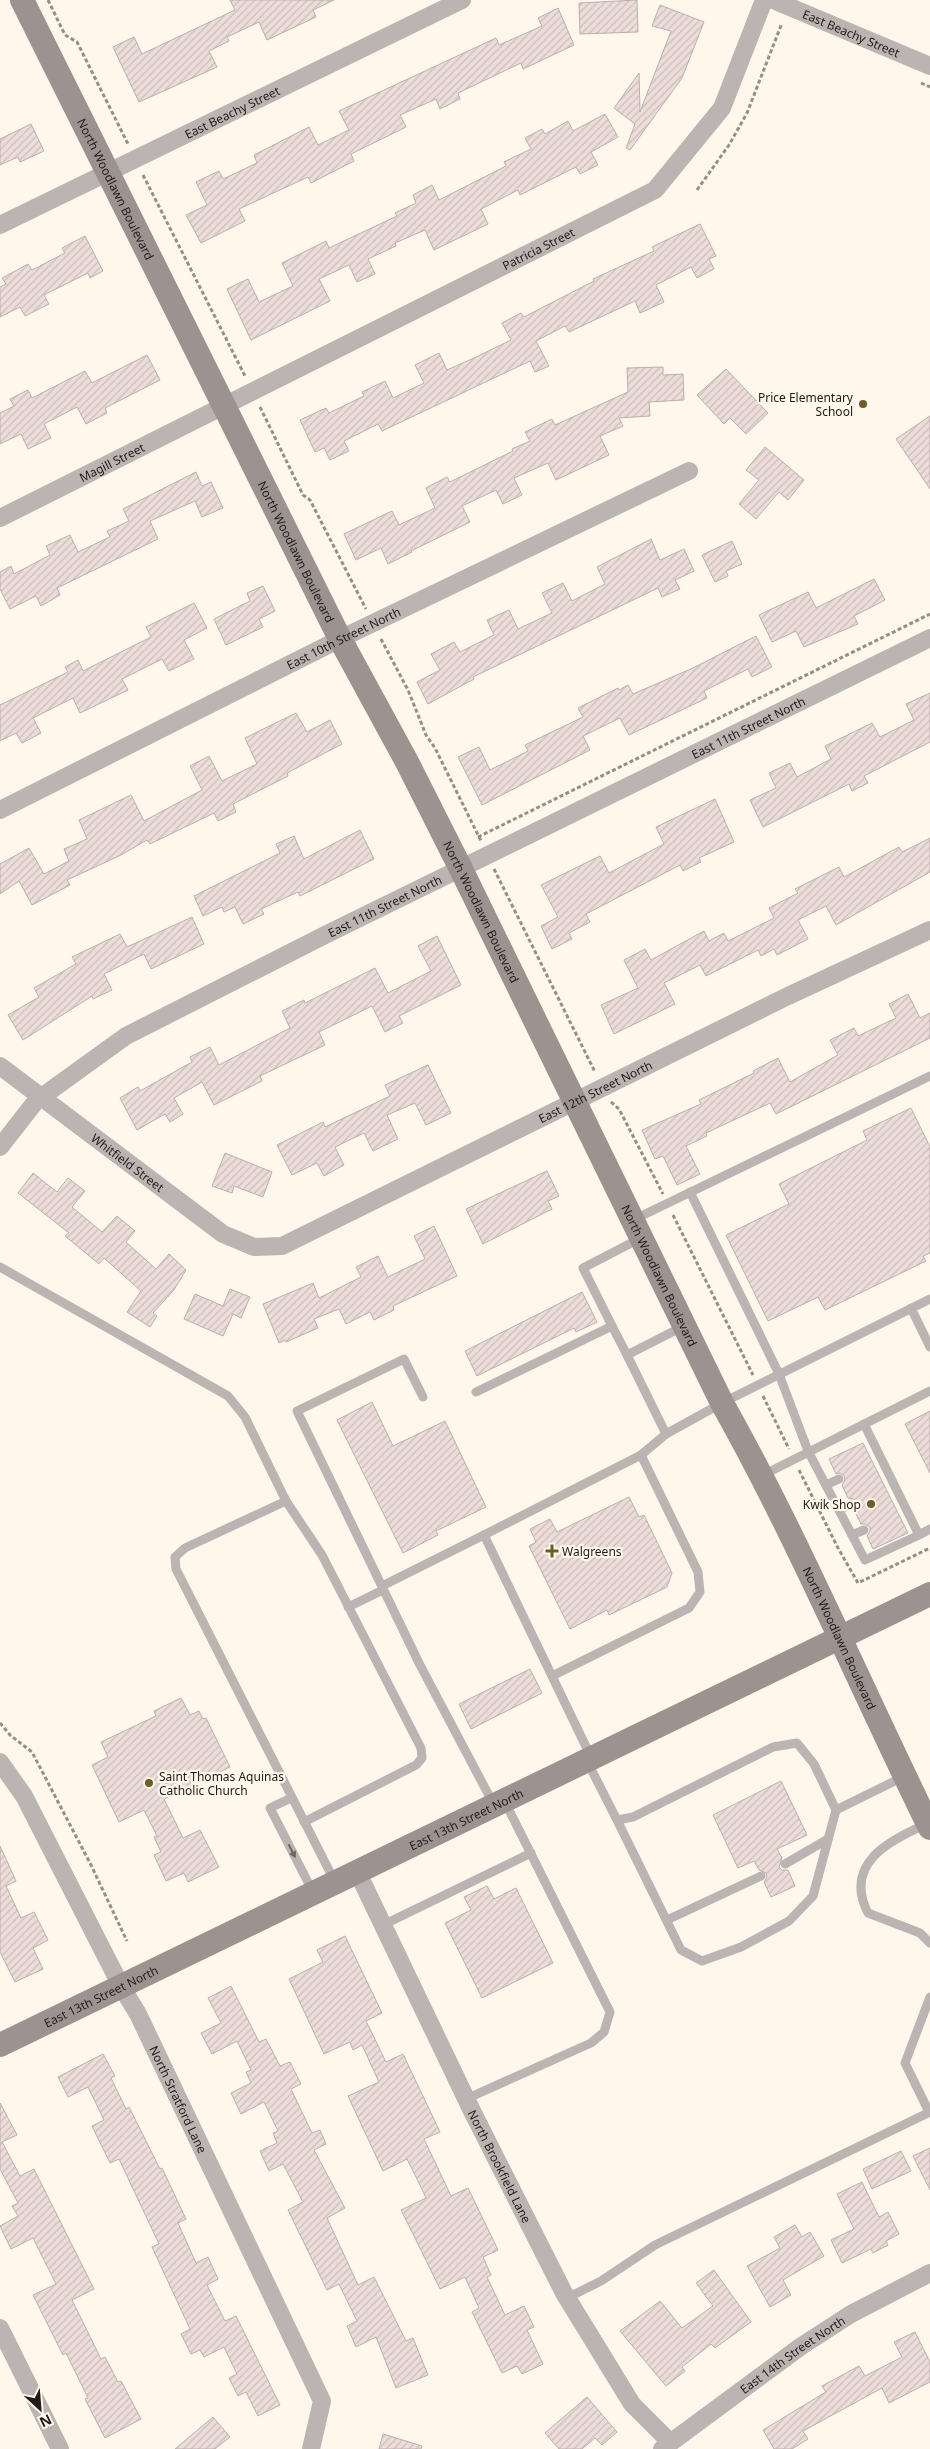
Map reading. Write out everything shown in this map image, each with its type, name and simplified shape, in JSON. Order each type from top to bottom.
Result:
[{"type":"main road","name":"North Woodlawn Boulevard","points":[[22,0],[340,640],[407,762],[722,1403],[762,1475],[841,1637],[929,1826]]},
{"type":"main road","name":"East 13th Street North","points":[[0,2045],[930,1594]]},
{"type":"street","name":"East Beachy Street","points":[[0,225],[462,0]]},
{"type":"street","name":"Patricia Street","points":[[224,406],[655,190],[722,108],[764,0]]},
{"type":"street","name":"East Beachy Street","points":[[773,0],[930,66]]},
{"type":"street","name":"Magill Street","points":[[0,518],[224,406]]},
{"type":"street","name":"East 10th Street North","points":[[0,810],[373,623],[688,471]]},
{"type":"street","name":"East 11th Street North","points":[[0,1147],[41,1098],[126,1036],[930,638]]},
{"type":"street","name":"East 12th Street North","points":[[260,1247],[282,1246],[788,996],[930,930]]},
{"type":"street","name":"Whitfield Street","points":[[0,1066],[222,1234],[254,1247],[260,1247]]},
{"type":"street","name":"North Stratford Lane","points":[[0,1762],[24,1796],[121,1986],[138,2014],[322,2401],[311,2449]]},
{"type":"street","name":"North Brookfield Lane","points":[[357,1871],[466,2099],[567,2298],[632,2404],[666,2446]]},
{"type":"street","name":"East 14th Street North","points":[[666,2446],[800,2347],[851,2314],[930,2273]]},
{"type":"street","points":[[0,2328],[60,2449]]},
{"type":"lane","points":[[666,1434],[583,1268],[637,1229],[668,1203],[930,1076]]},
{"type":"lane","points":[[690,1192],[779,1374],[808,1451],[865,1560],[930,1530]]},
{"type":"lane","points":[[0,1267],[228,1396],[245,1417],[286,1501],[322,1555],[420,1748],[422,1758],[416,1765],[304,1822]]},
{"type":"lane","points":[[348,1607],[484,1535],[641,1456],[666,1434],[722,1403],[930,1299]]},
{"type":"lane","points":[[910,1308],[930,1347]]},
{"type":"lane","points":[[476,1392],[612,1326]]},
{"type":"lane","points":[[627,1355],[684,1326]]},
{"type":"lane","points":[[423,1397],[404,1359],[297,1411],[420,1665],[499,1803],[530,1853],[610,2012],[604,2032],[592,2043],[466,2099]]},
{"type":"lane","points":[[762,1475],[930,1391]]},
{"type":"lane","points":[[864,1424],[877,1460],[889,1484],[906,1508],[919,1534]]},
{"type":"lane","points":[[552,1676],[689,1608],[700,1592],[698,1572],[641,1456]]},
{"type":"lane","points":[[826,1485],[838,1478]]},
{"type":"lane","points":[[286,1501],[185,1548],[175,1557],[176,1570],[336,1883]]},
{"type":"lane","points":[[839,1510],[851,1504]]},
{"type":"lane","points":[[897,1512],[906,1508]]},
{"type":"lane","points":[[852,1536],[864,1530]]},
{"type":"lane","points":[[484,1535],[552,1676],[617,1820],[681,1950],[702,1961],[741,1947],[789,1921],[814,1896],[836,1810],[814,1764],[797,1743],[773,1747],[634,1817],[617,1820]]},
{"type":"lane","points":[[836,1810],[905,1776]]},
{"type":"lane","points":[[291,1798],[270,1808],[314,1893]]},
{"type":"lane","points":[[929,1826],[896,1837],[879,1848],[870,1860],[861,1881],[862,1903],[868,1913],[920,1933],[930,1943]]},
{"type":"lane","points":[[785,1864],[828,1839]]},
{"type":"lane","points":[[383,1925],[530,1853]]},
{"type":"lane","points":[[667,1920],[761,1876]]},
{"type":"lane","points":[[567,2298],[601,2282],[655,2245],[929,2112],[905,2063],[929,2004]]},
{"type":"path","points":[[48,0],[65,35],[77,42],[303,495],[310,500],[408,690],[426,735],[435,748],[608,1100],[619,1109],[668,1203],[838,1548],[858,1583],[930,1548]]},
{"type":"path","points":[[697,190],[729,145],[747,113],[781,23],[790,27]]},
{"type":"path","points":[[912,79],[930,87]]},
{"type":"path","points":[[478,837],[930,614]]},
{"type":"path","points":[[0,1723],[10,1735],[32,1752],[91,1865],[127,1941]]},
{"type":"building","points":[[230,0],[334,0],[313,10],[316,17],[267,40],[259,22],[227,37],[229,41],[209,51],[217,67],[139,102],[113,47],[134,37],[142,54],[235,10]]},
{"type":"building","points":[[637,0],[638,32],[580,34],[579,3]]},
{"type":"building","points":[[660,5],[704,22],[682,78],[630,150],[626,148],[635,124],[614,108],[639,73],[640,112],[671,31],[652,26]]},
{"type":"building","points":[[558,8],[574,45],[523,69],[521,63],[458,93],[460,99],[440,109],[436,99],[400,115],[406,127],[351,154],[354,161],[311,183],[308,177],[239,209],[245,221],[201,243],[186,215],[207,205],[196,182],[219,171],[223,179],[257,163],[254,155],[309,127],[318,145],[349,130],[339,111],[496,38],[499,45],[542,26],[538,18]]},
{"type":"building","points":[[605,114],[618,137],[591,152],[598,165],[580,174],[576,167],[520,195],[518,190],[481,209],[488,224],[434,250],[425,230],[395,243],[396,246],[368,259],[375,274],[357,282],[349,265],[319,279],[330,301],[251,340],[227,289],[248,279],[259,302],[293,286],[282,263],[326,241],[329,248],[397,216],[395,213],[416,203],[413,195],[432,185],[439,200],[506,166],[504,162],[531,149],[525,138],[542,129],[545,134],[568,121],[573,131]]},
{"type":"building","points":[[31,124],[44,151],[20,162],[18,157],[0,165],[0,139]]},
{"type":"building","points":[[700,224],[716,256],[709,259],[714,269],[697,278],[691,267],[656,285],[664,302],[640,313],[635,301],[569,332],[565,326],[536,341],[549,366],[535,372],[530,361],[382,431],[378,424],[344,441],[349,451],[330,460],[324,448],[315,452],[300,420],[326,408],[329,413],[364,396],[362,392],[385,381],[393,398],[424,383],[415,365],[439,353],[447,370],[511,340],[502,323],[521,313],[524,317],[594,281],[593,279],[654,251],[652,247]]},
{"type":"building","points":[[85,236],[103,271],[90,278],[88,273],[44,295],[49,304],[25,316],[20,307],[0,317],[0,287],[6,284],[2,278],[28,264],[32,270],[65,253],[62,248]]},
{"type":"building","points":[[147,355],[160,380],[105,408],[107,413],[86,424],[77,407],[44,424],[51,438],[28,449],[21,434],[0,444],[0,413],[14,406],[10,399],[28,390],[32,398],[85,371],[92,383]]},
{"type":"building","points":[[663,367],[663,375],[683,374],[684,400],[649,402],[650,416],[619,418],[623,426],[600,436],[609,455],[556,480],[548,463],[514,478],[522,495],[503,504],[496,490],[462,506],[470,522],[412,552],[388,564],[381,548],[356,560],[344,534],[392,511],[399,525],[435,508],[426,488],[447,477],[450,482],[513,451],[512,449],[530,441],[525,432],[552,419],[555,425],[628,392],[627,368]]},
{"type":"building","points":[[726,369],[768,413],[746,434],[730,418],[724,424],[697,395]]},
{"type":"building","points":[[930,416],[930,489],[896,439]]},
{"type":"building","points":[[765,447],[804,480],[788,500],[779,492],[756,519],[739,504],[759,480],[746,470]]},
{"type":"building","points":[[196,472],[202,486],[211,482],[223,508],[202,517],[195,501],[150,521],[158,539],[57,588],[60,595],[41,606],[36,596],[10,609],[0,589],[0,572],[11,566],[14,574],[50,555],[46,546],[70,535],[78,552],[110,537],[107,531],[129,521],[123,509]]},
{"type":"building","points":[[651,539],[660,560],[684,549],[694,571],[675,580],[680,589],[662,597],[658,588],[473,677],[474,679],[428,704],[417,682],[440,670],[431,654],[454,642],[460,652],[494,635],[487,620],[509,610],[518,629],[552,613],[542,593],[563,583],[572,601],[605,584],[597,567]]},
{"type":"building","points":[[732,541],[742,564],[726,571],[728,576],[715,582],[702,555]]},
{"type":"building","points":[[874,579],[885,600],[854,616],[858,624],[804,647],[796,631],[772,642],[759,615],[808,592],[816,608]]},
{"type":"building","points":[[263,586],[275,611],[259,619],[263,627],[226,645],[214,619],[250,601],[247,593]]},
{"type":"building","points":[[194,603],[207,628],[184,640],[194,659],[169,671],[162,659],[122,679],[128,690],[80,713],[73,698],[33,718],[41,733],[22,743],[16,733],[0,741],[0,705],[68,672],[65,667],[78,660],[83,671],[151,637],[146,627]]},
{"type":"building","points":[[756,636],[772,667],[752,677],[748,669],[704,691],[707,698],[629,735],[620,718],[583,736],[590,750],[482,805],[458,757],[479,747],[490,770],[528,751],[525,745],[583,717],[578,708],[628,685],[633,694],[693,668]]},
{"type":"building","points":[[930,693],[930,742],[864,776],[868,783],[852,791],[849,784],[763,827],[750,800],[776,788],[769,773],[790,763],[797,777],[831,759],[825,746],[872,723],[880,737],[914,720],[906,704]]},
{"type":"building","points":[[296,713],[307,732],[330,720],[342,744],[287,773],[288,776],[233,804],[236,812],[218,821],[214,813],[150,844],[147,840],[121,855],[67,880],[70,885],[32,905],[19,881],[0,894],[0,864],[29,848],[44,874],[69,861],[64,849],[87,839],[79,820],[131,795],[144,821],[202,790],[190,766],[209,756],[222,781],[257,764],[245,738]]},
{"type":"building","points":[[715,799],[734,842],[699,858],[701,862],[683,871],[680,865],[586,914],[590,922],[569,933],[572,939],[552,949],[541,926],[558,917],[541,885],[600,856],[609,873],[664,844],[656,827]]},
{"type":"building","points":[[360,830],[374,859],[300,896],[298,892],[261,909],[264,914],[243,924],[235,907],[224,912],[222,907],[203,916],[194,896],[280,853],[276,844],[294,836],[304,859]]},
{"type":"building","points":[[930,838],[930,872],[836,925],[826,906],[798,920],[808,939],[777,955],[774,949],[761,956],[758,950],[706,976],[700,965],[664,983],[675,1004],[614,1034],[601,1005],[638,988],[624,960],[645,949],[651,960],[704,931],[709,941],[724,933],[728,941],[774,918],[769,908],[798,893],[795,889],[839,867],[844,877],[899,847],[902,852]]},
{"type":"building","points":[[192,917],[204,944],[151,969],[144,954],[104,974],[112,990],[93,999],[92,996],[23,1040],[8,1015],[39,997],[34,988],[76,964],[72,957],[120,934],[127,947]]},
{"type":"building","points":[[437,936],[461,985],[399,1016],[403,1023],[385,1032],[372,1006],[319,1032],[325,1045],[260,1076],[262,1081],[214,1105],[202,1082],[174,1098],[183,1114],[170,1122],[165,1114],[137,1130],[120,1098],[138,1087],[140,1091],[192,1062],[190,1057],[210,1047],[219,1065],[290,1028],[282,1011],[304,1000],[305,1003],[375,968],[388,993],[431,971],[418,946]]},
{"type":"building","points":[[908,994],[920,1018],[930,1013],[930,1038],[776,1114],[770,1103],[706,1133],[707,1136],[686,1146],[700,1174],[677,1185],[663,1156],[655,1159],[642,1130],[701,1104],[699,1100],[754,1073],[753,1071],[778,1058],[790,1082],[838,1055],[830,1040],[854,1028],[858,1036],[896,1018],[889,1004]]},
{"type":"building","points":[[428,1065],[451,1113],[426,1125],[415,1103],[387,1115],[398,1139],[373,1151],[364,1133],[335,1147],[344,1165],[324,1176],[317,1163],[292,1175],[277,1145],[323,1122],[325,1127],[390,1096],[385,1085]]},
{"type":"building","points":[[911,1108],[930,1147],[930,1253],[923,1256],[926,1261],[825,1310],[818,1297],[768,1321],[726,1235],[789,1204],[779,1184],[867,1140],[863,1131]]},
{"type":"building","points":[[225,1153],[272,1172],[263,1197],[234,1186],[232,1193],[212,1186]]},
{"type":"building","points":[[547,1171],[559,1196],[548,1201],[552,1209],[483,1244],[466,1209]]},
{"type":"building","points":[[33,1173],[57,1192],[68,1178],[85,1191],[72,1207],[102,1232],[117,1216],[135,1231],[126,1242],[156,1269],[169,1254],[186,1270],[174,1290],[153,1313],[157,1316],[150,1327],[127,1312],[141,1291],[104,1258],[99,1264],[65,1236],[69,1233],[18,1193]]},
{"type":"building","points":[[434,1226],[457,1276],[393,1306],[394,1310],[374,1320],[370,1312],[346,1324],[339,1309],[314,1319],[318,1328],[286,1342],[285,1340],[279,1343],[263,1304],[313,1283],[319,1298],[361,1277],[356,1267],[378,1256],[388,1277],[425,1259],[414,1236]]},
{"type":"building","points":[[230,1289],[250,1297],[241,1318],[233,1314],[223,1336],[184,1319],[195,1294],[223,1306]]},
{"type":"building","points":[[582,1292],[597,1322],[576,1332],[574,1328],[477,1376],[465,1351]]},
{"type":"building","points":[[372,1402],[393,1446],[445,1421],[486,1507],[436,1531],[438,1535],[403,1553],[337,1420]]},
{"type":"building","points":[[930,1411],[930,1473],[905,1424]]},
{"type":"building","points":[[863,1443],[908,1533],[873,1549],[867,1536],[870,1527],[861,1524],[854,1510],[857,1502],[854,1499],[848,1498],[842,1485],[845,1480],[844,1476],[840,1473],[836,1474],[829,1459]]},
{"type":"building","name":"Walgreens","points":[[629,1497],[639,1517],[644,1515],[672,1573],[667,1587],[609,1615],[607,1610],[570,1629],[529,1546],[536,1542],[530,1529],[550,1519],[557,1532]]},
{"type":"building","points":[[530,1669],[542,1693],[471,1729],[459,1704]]},
{"type":"building","name":"Saint Thomas Aquinas Catholic Church","points":[[181,1698],[190,1715],[199,1711],[203,1719],[206,1718],[230,1767],[164,1799],[183,1838],[200,1830],[219,1867],[188,1882],[184,1873],[166,1881],[154,1855],[161,1852],[154,1837],[157,1836],[144,1810],[119,1822],[92,1765],[108,1757],[101,1742],[156,1716],[154,1711]]},
{"type":"building","points":[[781,1781],[807,1835],[777,1849],[782,1858],[779,1867],[782,1870],[788,1870],[795,1886],[771,1897],[764,1882],[767,1877],[766,1873],[759,1870],[754,1861],[738,1868],[713,1815]]},
{"type":"building","points":[[0,1846],[16,1881],[6,1886],[21,1918],[34,1912],[48,1940],[33,1948],[43,1969],[15,1982],[0,1952]]},
{"type":"building","points":[[487,1886],[494,1899],[516,1888],[553,1963],[482,1998],[445,1923],[471,1910],[464,1897]]},
{"type":"building","points":[[345,1936],[382,2013],[366,2021],[386,2062],[403,2054],[440,2132],[424,2139],[451,2196],[468,2188],[498,2250],[483,2257],[491,2275],[487,2277],[505,2315],[524,2306],[534,2327],[527,2330],[543,2364],[522,2374],[517,2366],[502,2373],[472,2312],[479,2308],[465,2277],[440,2289],[401,2210],[426,2198],[407,2159],[383,2171],[348,2096],[379,2082],[362,2045],[353,2050],[350,2042],[324,2054],[289,1979],[323,1962],[317,1950]]},
{"type":"building","points":[[231,1986],[259,2042],[266,2039],[280,2066],[290,2062],[301,2084],[291,2089],[312,2133],[320,2130],[326,2144],[314,2150],[345,2208],[327,2218],[358,2285],[374,2277],[406,2341],[413,2338],[428,2375],[396,2388],[376,2337],[356,2347],[347,2326],[357,2321],[339,2284],[327,2290],[288,2210],[303,2202],[283,2164],[269,2171],[260,2151],[277,2143],[273,2133],[278,2131],[264,2102],[241,2114],[231,2093],[251,2083],[246,2072],[251,2070],[237,2041],[212,2054],[201,2033],[221,2023],[208,1998]]},
{"type":"building","points":[[103,2054],[115,2076],[111,2078],[126,2109],[129,2107],[160,2169],[162,2168],[186,2219],[178,2223],[196,2263],[208,2257],[218,2279],[207,2285],[225,2321],[236,2316],[280,2405],[258,2416],[246,2392],[238,2396],[229,2378],[237,2374],[224,2347],[204,2357],[200,2350],[191,2354],[181,2334],[190,2329],[152,2247],[159,2244],[119,2159],[110,2163],[92,2126],[104,2120],[88,2087],[68,2097],[58,2077]]},
{"type":"building","points":[[0,2103],[17,2135],[2,2142],[20,2176],[34,2169],[94,2289],[72,2300],[101,2359],[105,2357],[118,2382],[121,2381],[141,2419],[105,2438],[85,2399],[88,2398],[66,2353],[63,2355],[33,2295],[56,2284],[33,2238],[11,2249],[0,2226],[18,2216],[12,2206],[18,2203],[0,2169]]},
{"type":"building","points":[[930,2148],[930,2190],[913,2156]]},
{"type":"building","points":[[901,2151],[911,2171],[872,2189],[863,2169]]},
{"type":"building","points":[[862,2182],[879,2217],[888,2212],[899,2234],[886,2241],[888,2245],[873,2253],[871,2249],[842,2263],[831,2240],[854,2229],[837,2194]]},
{"type":"building","points":[[795,2225],[802,2237],[810,2232],[824,2256],[783,2280],[791,2295],[770,2307],[747,2266],[780,2248],[774,2237]]},
{"type":"building","points":[[714,2270],[751,2322],[715,2348],[711,2344],[682,2367],[685,2371],[666,2386],[620,2331],[660,2301],[682,2328],[713,2306],[696,2283]]},
{"type":"building","points":[[915,2332],[930,2362],[930,2382],[889,2403],[882,2388],[803,2431],[808,2439],[792,2449],[774,2449],[763,2430],[826,2392],[822,2386],[859,2366],[865,2376],[902,2357],[894,2342]]},
{"type":"building","points":[[587,2397],[617,2432],[602,2445],[595,2438],[582,2449],[559,2449],[545,2433]]},
{"type":"building","points":[[213,2417],[230,2437],[215,2449],[175,2449]]},
{"type":"building","points":[[383,2434],[422,2446],[421,2449],[379,2449]]},
{"type":"place","name":"Price Elementary School","points":[[863,404]]},
{"type":"place","name":"Kwik Shop","points":[[871,1504]]},
{"type":"place","name":"Walgreens","points":[[552,1551]]},
{"type":"place","name":"Saint Thomas Aquinas Catholic Church","points":[[149,1783]]}]
